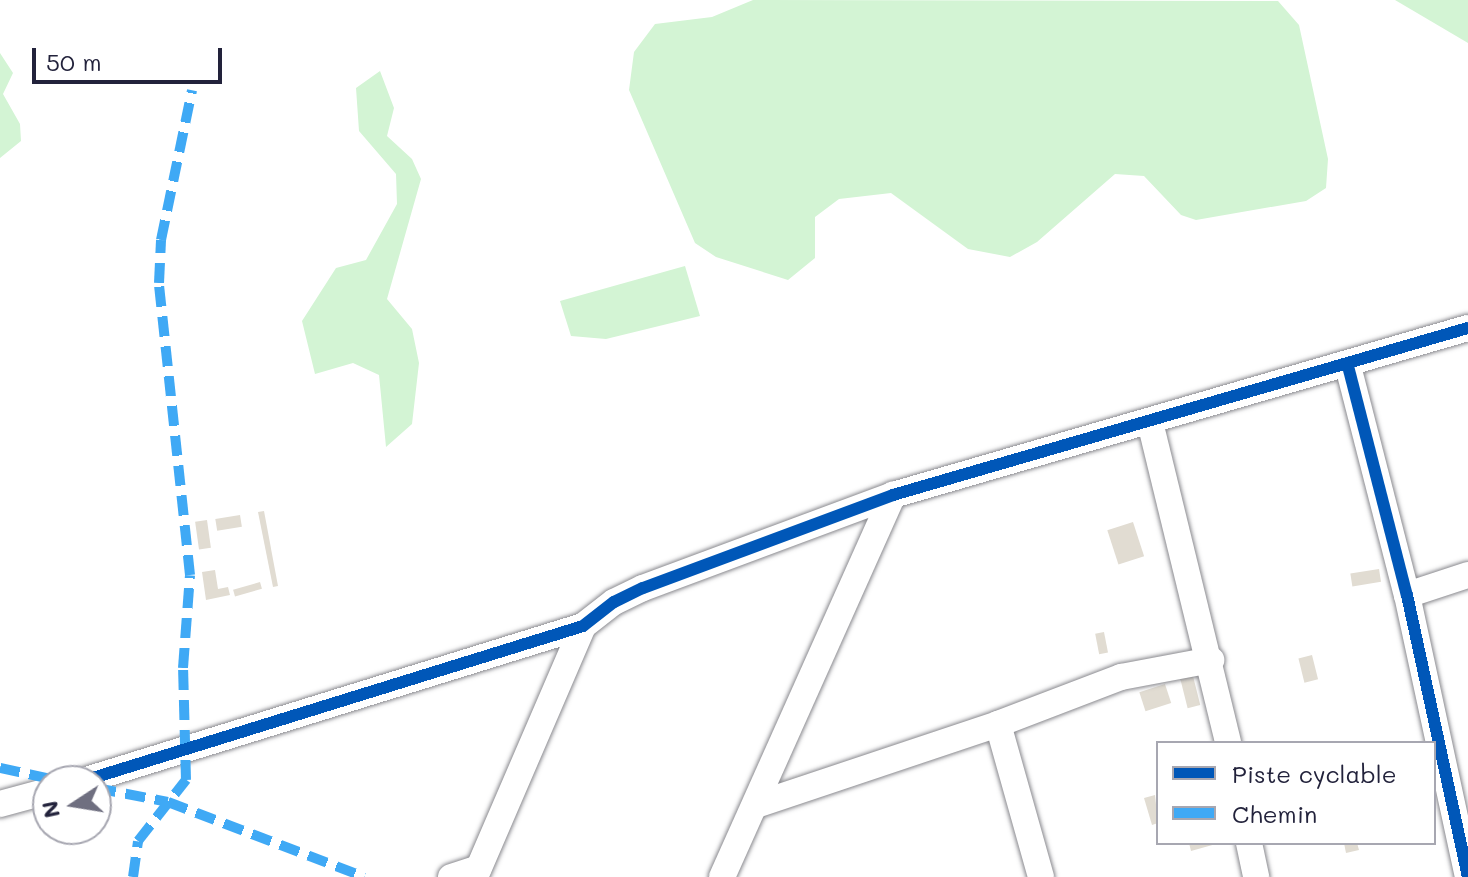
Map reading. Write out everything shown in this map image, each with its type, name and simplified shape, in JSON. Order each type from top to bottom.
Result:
[{"type":"street","points":[[112,772],[583,626],[614,602],[643,588],[893,495],[1348,366],[1468,328]]},
{"type":"street","points":[[1348,366],[1407,595],[1468,877]]},
{"type":"street","points":[[1150,422],[1211,660],[1228,741]]},
{"type":"street","points":[[732,870],[756,805],[893,495]]},
{"type":"street","points":[[1407,595],[1468,575]]},
{"type":"street","points":[[451,877],[477,872],[583,626]]},
{"type":"street","points":[[756,805],[998,724],[1121,677],[1211,660]]},
{"type":"street","points":[[998,724],[1041,877]]},
{"type":"street","points":[[0,804],[32,795]]},
{"type":"street","points":[[1249,845],[1256,877]]},
{"type":"green space","points":[[753,0],[1278,1],[1299,25],[1328,159],[1326,188],[1306,201],[1196,220],[1181,215],[1144,176],[1115,174],[1037,242],[1010,257],[968,249],[891,193],[839,199],[815,217],[815,258],[788,280],[716,257],[695,243],[629,90],[634,52],[655,24],[712,17]]},
{"type":"green space","points":[[1395,0],[1468,0],[1468,43]]},
{"type":"green space","points":[[0,53],[13,73],[3,94],[20,124],[21,141],[0,158]]},
{"type":"green space","points":[[380,71],[394,108],[387,136],[412,159],[421,179],[387,299],[412,329],[419,363],[412,424],[386,447],[379,375],[353,363],[315,374],[302,321],[336,268],[366,260],[397,204],[396,174],[359,131],[356,88]]},
{"type":"green space","points":[[685,266],[700,316],[606,339],[571,336],[560,301]]},
{"type":"building","points":[[264,511],[278,586],[273,587],[258,512]]},
{"type":"building","points":[[240,515],[242,527],[217,531],[215,519]]},
{"type":"building","points":[[207,520],[211,548],[199,549],[195,522]]},
{"type":"building","points":[[1133,522],[1144,556],[1118,565],[1107,530]]},
{"type":"building","points":[[1379,569],[1381,582],[1352,586],[1350,574]]},
{"type":"building","points":[[215,570],[218,589],[228,587],[230,595],[206,600],[202,572]]},
{"type":"building","points":[[260,582],[262,589],[235,596],[233,590]]},
{"type":"building","points":[[1104,632],[1108,653],[1099,654],[1095,634]]},
{"type":"building","points":[[1312,655],[1318,679],[1304,683],[1298,658]]},
{"type":"building","points":[[1192,672],[1200,705],[1188,708],[1179,675]]},
{"type":"building","points":[[1165,684],[1171,703],[1146,711],[1139,692]]},
{"type":"building","points":[[1155,795],[1156,824],[1152,825],[1144,798]]},
{"type":"building","points":[[1190,845],[1212,845],[1191,851]]},
{"type":"building","points":[[1344,845],[1358,845],[1359,850],[1346,853]]},
{"type":"marked path","points":[[133,877],[138,841],[186,780],[183,668],[190,575],[159,283],[161,240],[192,90]]},
{"type":"marked path","points":[[0,768],[32,775]]},
{"type":"marked path","points":[[112,791],[168,802],[364,877]]},
{"type":"cycle path","points":[[112,772],[583,626],[614,602],[643,588],[893,495],[1468,328]]},
{"type":"cycle path","points":[[1348,366],[1407,595],[1468,877]]}]
